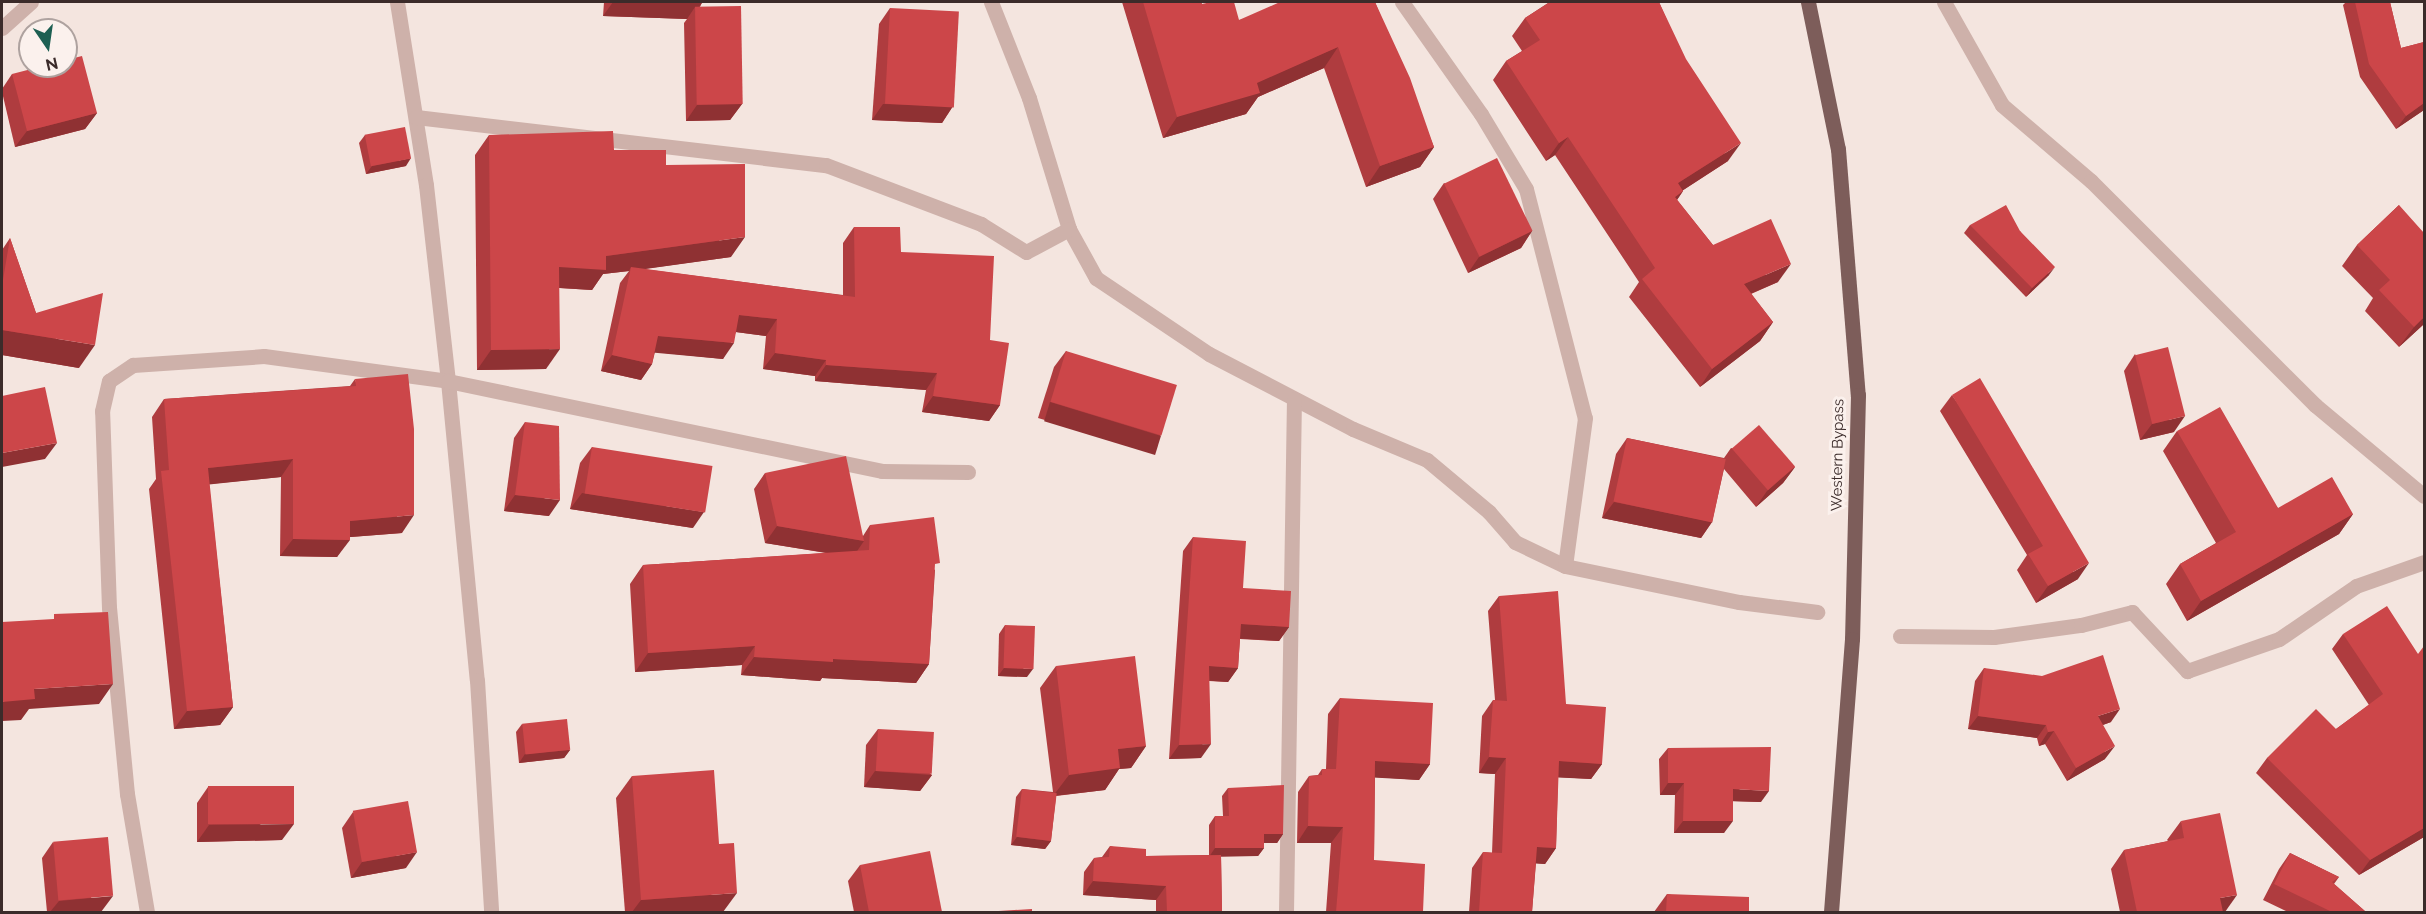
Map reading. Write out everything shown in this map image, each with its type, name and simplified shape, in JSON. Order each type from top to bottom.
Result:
[{"type":"main road","name":"Western Bypass","points":[[1808,2],[1839,149],[1858,395],[1852,639],[1831,912]]},
{"type":"street","points":[[2,28],[31,2]]},
{"type":"street","points":[[397,2],[416,117],[448,381],[477,680],[491,912]]},
{"type":"street","points":[[991,2],[1029,98],[1069,229],[1096,278],[1209,354],[1353,429],[1427,460],[1489,512],[1515,542],[1565,566],[1739,602],[1817,612]]},
{"type":"street","points":[[1402,2],[1481,114],[1526,189],[1585,418],[1565,566]]},
{"type":"street","points":[[1944,2],[2002,105],[2091,181],[2315,405],[2424,496]]},
{"type":"street","points":[[416,117],[826,165],[981,224],[1026,252],[1069,229]]},
{"type":"street","points":[[147,912],[127,794],[109,608],[102,411],[109,381],[134,365],[264,356],[448,381],[882,471],[968,472]]},
{"type":"street","points":[[1286,912],[1294,399]]},
{"type":"street","points":[[1900,636],[1994,637],[2081,626],[2132,612],[2187,671],[2279,639],[2356,586],[2424,562]]},
{"type":"building","points":[[1143,2],[1201,2],[1202,4],[1234,2],[1239,20],[1280,2],[1375,2],[1410,78],[1434,147],[1380,166],[1338,47],[1257,83],[1260,93],[1177,117]]},
{"type":"building","points":[[1550,2],[1659,2],[1686,59],[1741,143],[1678,183],[1683,191],[1675,197],[1713,245],[1771,219],[1791,264],[1744,284],[1773,322],[1712,369],[1642,279],[1655,268],[1568,137],[1559,143],[1506,61],[1540,40],[1525,18]]},
{"type":"building","points":[[2355,2],[2390,2],[2401,48],[2424,42],[2424,103],[2406,116],[2369,64]]},
{"type":"building","points":[[741,6],[743,104],[697,105],[695,7]]},
{"type":"building","points":[[890,8],[959,12],[954,107],[885,104]]},
{"type":"building","points":[[82,56],[97,113],[27,131],[12,74],[18,72],[18,78],[78,78],[78,57]]},
{"type":"building","points":[[405,127],[411,158],[371,166],[365,135]]},
{"type":"building","points":[[613,131],[614,150],[666,150],[666,165],[745,164],[745,237],[606,256],[606,270],[559,267],[560,349],[491,350],[489,135]]},
{"type":"building","points":[[1497,158],[1533,231],[1479,257],[1444,184]]},
{"type":"building","points":[[2006,205],[2020,231],[2055,267],[2032,288],[1970,225]]},
{"type":"building","points":[[2399,205],[2424,233],[2424,317],[2414,327],[2379,290],[2390,280],[2357,245]]},
{"type":"building","points":[[854,227],[900,227],[901,252],[994,256],[990,340],[1009,343],[1000,405],[933,396],[937,373],[826,365],[826,360],[775,353],[777,319],[739,315],[734,343],[658,336],[652,364],[612,355],[631,267],[855,297]]},
{"type":"building","points":[[10,238],[36,313],[103,293],[95,345],[2,330],[2,286]]},
{"type":"building","points":[[2168,347],[2185,416],[2152,424],[2135,355]]},
{"type":"building","points":[[1066,351],[1177,385],[1161,436],[1051,402]]},
{"type":"building","points":[[408,374],[414,429],[414,515],[350,521],[350,540],[293,539],[293,459],[208,468],[233,707],[187,711],[161,471],[169,470],[164,399],[356,386],[355,379]]},
{"type":"building","points":[[1980,378],[2089,563],[2048,586],[2028,554],[2043,546],[1952,395]]},
{"type":"building","points":[[45,387],[57,443],[2,453],[2,396]]},
{"type":"building","points":[[2220,407],[2278,508],[2332,477],[2353,514],[2201,601],[2180,564],[2236,532],[2177,431]]},
{"type":"building","points":[[525,422],[559,426],[560,500],[515,495]]},
{"type":"building","points":[[1759,425],[1795,467],[1768,490],[1732,449]]},
{"type":"building","points":[[1627,438],[1726,459],[1712,523],[1613,502]]},
{"type":"building","points":[[592,447],[712,466],[705,513],[585,493]]},
{"type":"building","points":[[846,456],[864,541],[777,526],[765,473]]},
{"type":"building","points":[[934,517],[940,563],[935,564],[929,664],[833,659],[833,662],[754,657],[755,646],[648,653],[643,565],[869,550],[870,525]]},
{"type":"building","points":[[1193,537],[1246,541],[1243,588],[1291,591],[1289,627],[1241,624],[1238,668],[1209,666],[1211,744],[1179,745]]},
{"type":"building","points":[[1558,591],[1566,704],[1606,707],[1602,764],[1559,761],[1556,848],[1537,847],[1532,912],[1479,912],[1483,852],[1502,853],[1506,758],[1489,757],[1493,700],[1507,701],[1499,596]]},
{"type":"building","points":[[2387,606],[2418,654],[2424,646],[2424,828],[2370,860],[2267,758],[2316,709],[2336,729],[2383,694],[2343,634]]},
{"type":"building","points":[[108,612],[113,684],[34,689],[35,699],[2,702],[2,622],[54,619],[54,614]]},
{"type":"building","points":[[1005,625],[1035,626],[1033,669],[1003,668]]},
{"type":"building","points":[[2103,655],[2120,709],[2098,716],[2115,746],[2076,768],[2054,731],[2048,732],[2046,725],[1978,716],[1984,668],[2042,676]]},
{"type":"building","points":[[1135,656],[1146,746],[1118,749],[1120,768],[1069,775],[1056,666]]},
{"type":"building","points":[[1340,698],[1433,703],[1430,764],[1375,761],[1374,860],[1425,864],[1423,912],[1336,912],[1343,827],[1308,826],[1309,776],[1322,775],[1322,769],[1336,769]]},
{"type":"building","points":[[567,719],[570,750],[525,755],[522,724]]},
{"type":"building","points":[[878,729],[934,732],[932,774],[876,771]]},
{"type":"building","points":[[1771,747],[1769,791],[1733,789],[1733,821],[1683,821],[1684,783],[1668,783],[1668,748]]},
{"type":"building","points":[[714,770],[719,844],[734,843],[737,893],[641,900],[632,776]]},
{"type":"building","points":[[1284,785],[1283,834],[1264,834],[1264,848],[1215,848],[1215,816],[1229,816],[1228,788]]},
{"type":"building","points":[[208,786],[294,786],[294,824],[208,824]]},
{"type":"building","points":[[1022,789],[1057,793],[1051,841],[1016,837]]},
{"type":"building","points":[[408,801],[417,852],[362,862],[353,811]]},
{"type":"building","points":[[2220,813],[2237,895],[2220,898],[2223,912],[2137,912],[2124,850],[2184,838],[2181,821]]},
{"type":"building","points":[[108,837],[113,896],[58,901],[53,842]]},
{"type":"building","points":[[1110,846],[1146,849],[1146,856],[1221,855],[1222,912],[1167,912],[1166,886],[1093,881],[1094,858],[1109,857]]},
{"type":"building","points":[[930,851],[942,912],[869,912],[860,865]]},
{"type":"building","points":[[2290,853],[2339,877],[2332,882],[2366,912],[2332,912],[2274,884]]},
{"type":"building","points":[[1667,894],[1749,897],[1749,912],[1666,912]]},
{"type":"building","points":[[1032,909],[1032,912],[983,912]]}]
